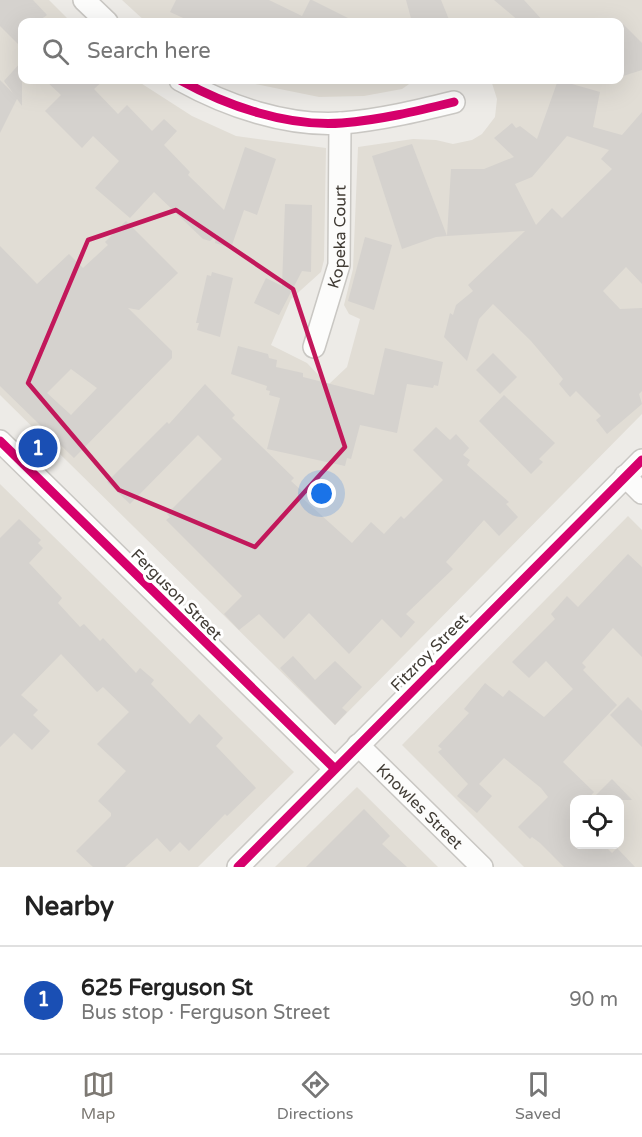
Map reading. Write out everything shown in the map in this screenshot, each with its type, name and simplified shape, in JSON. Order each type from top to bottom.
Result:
[{"type":"street","points":[[84,0],[103,18]]},
{"type":"street","points":[[187,84],[207,95],[249,110],[303,121],[340,123],[396,116],[454,102]]},
{"type":"street","name":"Kopeka Court","points":[[314,347],[339,265],[340,123]]},
{"type":"street","name":"Ferguson Street","points":[[0,441],[334,768]]},
{"type":"street","name":"Fitzroy Street","points":[[238,867],[642,459]]},
{"type":"street","points":[[625,476],[642,493]]},
{"type":"street","name":"Knowles Street","points":[[358,745],[482,867]]},
{"type":"highlighted area","points":[[176,210],[293,289],[345,447],[255,547],[119,490],[28,383],[88,240]]},
{"type":"shaded area","points":[[0,0],[49,0],[67,18],[18,18],[18,84],[142,84],[192,116],[236,136],[326,148],[324,260],[321,272],[291,299],[271,345],[307,363],[328,385],[347,367],[360,319],[349,314],[344,305],[353,269],[358,147],[413,139],[436,140],[453,144],[472,140],[482,134],[495,117],[497,99],[492,84],[624,84],[624,18],[142,18],[122,0],[642,0],[642,414],[335,725],[0,395]]},
{"type":"shaded area","points":[[256,84],[409,84],[402,89],[364,96],[319,97]]},
{"type":"shaded area","points":[[0,484],[294,772],[198,867],[0,867]]},
{"type":"shaded area","points":[[628,516],[642,530],[642,867],[524,867],[402,745]]},
{"type":"shaded area","points":[[357,787],[438,867],[275,867]]},
{"type":"building","points":[[0,0],[33,0],[47,15],[43,18],[18,18],[18,44],[0,26]]},
{"type":"building","points":[[176,0],[269,0],[302,16],[312,0],[348,18],[183,18],[170,12]]},
{"type":"building","points":[[406,0],[441,0],[448,18],[411,18]]},
{"type":"building","points":[[494,0],[524,0],[540,18],[515,18]]},
{"type":"building","points":[[624,25],[642,43],[642,70],[624,76]]},
{"type":"building","points":[[18,65],[18,84],[22,84],[22,106],[17,99],[0,133],[0,80],[13,93],[4,81]]},
{"type":"building","points":[[49,84],[100,84],[94,89],[118,114],[127,105],[152,131],[164,119],[177,131],[164,145],[190,172],[188,175],[224,210],[245,147],[276,159],[257,215],[244,210],[231,248],[215,243],[217,234],[210,241],[203,239],[154,192],[130,218],[95,188],[119,161],[93,136],[82,148],[45,111],[61,95]]},
{"type":"building","points":[[557,84],[572,84],[600,92],[593,127],[622,135],[642,112],[642,284],[626,267],[603,291],[620,309],[642,308],[642,391],[639,394],[642,404],[607,434],[596,420],[601,416],[576,391],[570,397],[559,384],[563,379],[531,341],[493,304],[479,319],[467,361],[444,337],[450,313],[453,315],[456,305],[473,291],[468,285],[525,231],[447,236],[451,169],[484,169],[514,157],[494,138],[512,123],[516,128],[520,126],[537,139]],"holes":[[[567,136],[609,150],[601,159],[612,169],[562,218],[552,208],[536,225],[515,184],[532,177]]]},
{"type":"building","points":[[412,144],[447,236],[436,237],[402,249],[372,156]]},
{"type":"building","points":[[285,204],[312,205],[311,272],[302,271],[279,315],[254,303],[266,278],[282,286]]},
{"type":"building","points":[[126,221],[178,273],[139,310],[128,308],[172,351],[172,358],[74,458],[0,386],[0,246],[37,284],[69,254],[83,268],[108,245],[105,242]],"holes":[[[71,369],[97,388],[71,415],[47,393]]]},
{"type":"building","points":[[365,237],[392,245],[374,310],[348,301]]},
{"type":"building","points":[[212,272],[233,278],[220,337],[197,330],[199,323],[196,323],[207,275],[211,276]]},
{"type":"building","points":[[238,346],[268,354],[269,358],[277,360],[276,367],[303,373],[303,377],[374,395],[385,348],[443,362],[438,386],[434,385],[433,388],[407,384],[397,433],[360,425],[351,459],[347,458],[345,466],[267,449],[280,398],[269,395],[270,391],[266,390],[267,386],[231,374]]},
{"type":"building","points":[[493,353],[517,377],[500,394],[476,370]]},
{"type":"building","points":[[205,384],[235,415],[232,418],[294,478],[291,481],[302,491],[299,495],[352,543],[371,522],[384,534],[401,516],[404,519],[443,480],[413,450],[436,427],[450,440],[456,434],[469,448],[463,455],[470,460],[467,465],[509,502],[506,504],[518,517],[499,536],[484,520],[446,562],[453,569],[406,614],[415,622],[401,638],[382,619],[349,654],[309,613],[284,639],[259,614],[239,630],[224,614],[242,596],[166,520],[170,517],[167,514],[222,459],[198,435],[130,504],[107,482],[167,422],[169,424]]},
{"type":"building","points":[[504,395],[555,443],[539,459],[543,462],[531,474],[479,421]]},
{"type":"building","points":[[19,519],[41,540],[38,543],[43,548],[29,563],[62,598],[58,603],[80,627],[84,624],[100,641],[103,638],[136,673],[140,668],[154,680],[151,684],[190,724],[199,714],[223,738],[216,746],[256,788],[227,816],[225,814],[189,851],[180,842],[170,852],[157,838],[125,867],[93,867],[76,851],[111,816],[111,813],[98,801],[126,771],[97,744],[129,712],[103,687],[97,692],[61,654],[21,695],[38,710],[33,715],[50,731],[32,750],[14,733],[0,747],[0,538]]},
{"type":"building","points":[[628,554],[642,567],[642,657],[613,628],[582,663],[586,667],[583,670],[617,705],[563,762],[594,792],[591,795],[570,795],[570,849],[608,849],[612,853],[618,849],[635,867],[564,867],[540,843],[532,837],[530,839],[518,827],[548,797],[541,788],[504,758],[479,784],[492,796],[477,813],[457,796],[468,784],[438,752],[442,749],[438,746],[469,713],[464,709],[485,683],[503,697],[509,690],[544,717],[573,689],[546,661],[529,678],[512,662],[555,619],[551,614],[567,596],[578,607]]},
{"type":"building","points":[[293,656],[315,680],[335,661],[362,687],[342,708],[347,712],[335,725],[280,668]]},
{"type":"building","points":[[628,697],[642,711],[642,747],[610,715]]},
{"type":"building","points":[[612,779],[632,800],[624,800],[624,795],[596,795]]},
{"type":"building","points":[[364,809],[390,836],[382,844],[407,867],[306,867]]},
{"type":"cycle path","points":[[188,84],[237,106],[300,122],[342,123],[370,120],[454,102]]},
{"type":"cycle path","points":[[0,441],[334,768]]},
{"type":"cycle path","points":[[238,867],[642,460]]},
{"type":"place","name":"625 Ferguson St","points":[[38,448]]}]
